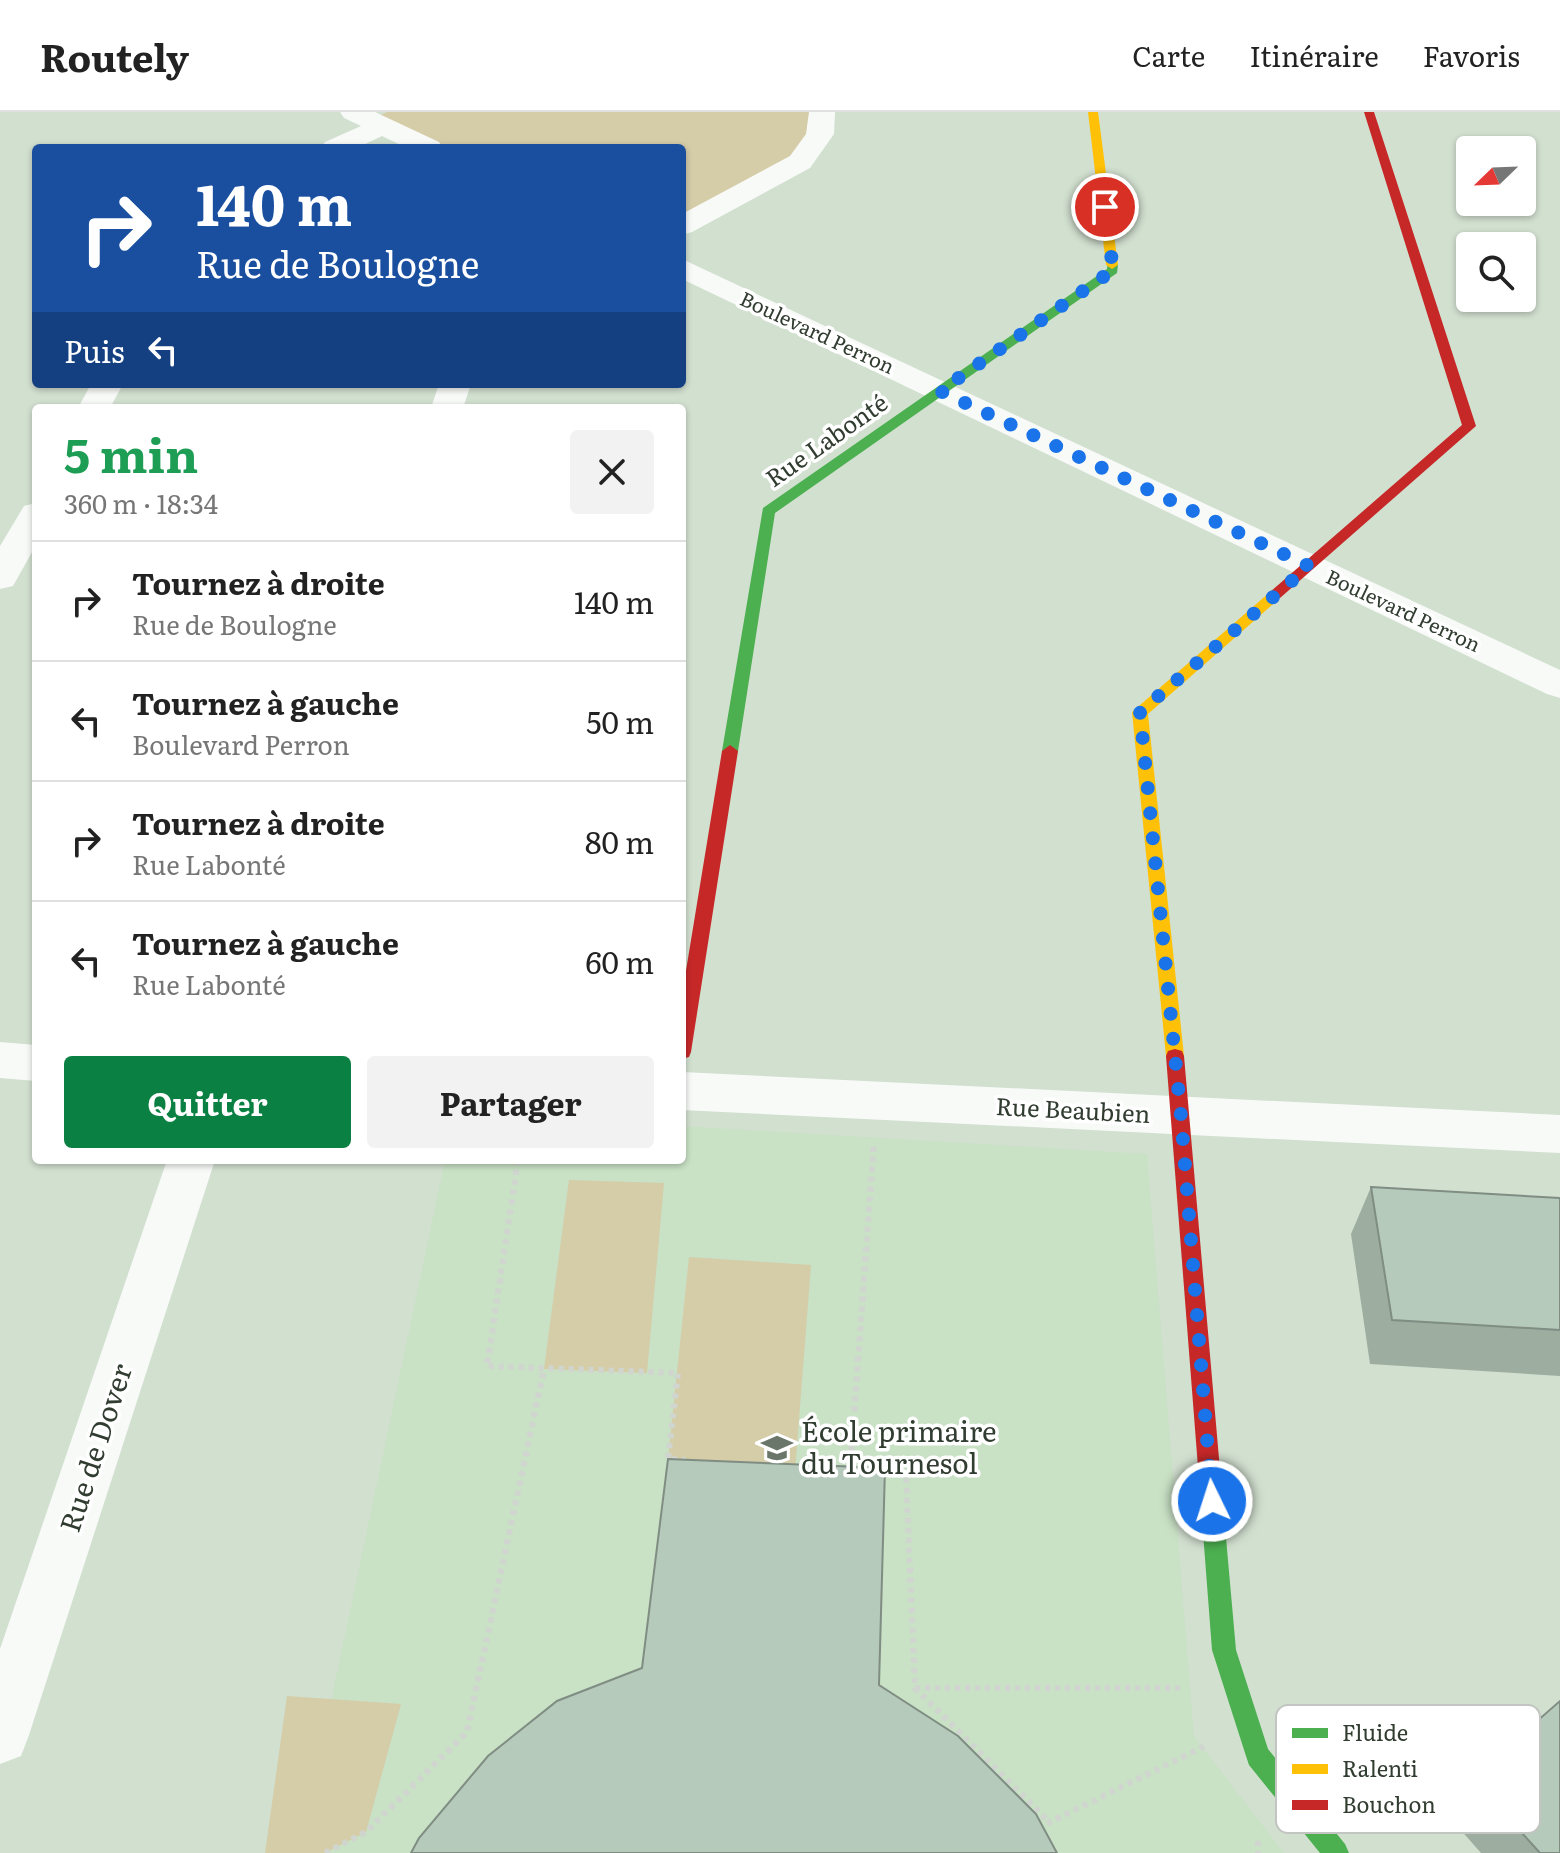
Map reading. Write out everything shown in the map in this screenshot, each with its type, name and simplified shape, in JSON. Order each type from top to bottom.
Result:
[{"type":"street","points":[[353,112],[420,144]]},
{"type":"street","points":[[686,224],[800,162],[820,134],[822,112]]},
{"type":"street","name":"Rue Labonté","points":[[686,1027],[768,511],[1113,270],[1093,112]]},
{"type":"street","points":[[1276,1778],[1258,1756],[1224,1650],[1181,1116],[1140,712],[1469,426],[1369,112]]},
{"type":"street","points":[[344,144],[382,126]]},
{"type":"street","name":"Boulevard Perron","points":[[686,270],[1560,685]]},
{"type":"street","points":[[0,578],[32,520]]},
{"type":"street","points":[[0,1060],[32,1063]]},
{"type":"street","name":"Rue Beaubien","points":[[686,1091],[1560,1134]]},
{"type":"street","name":"Rue de Dover","points":[[0,1735],[190,1164]]},
{"type":"street","points":[[1320,1833],[1336,1853]]},
{"type":"path","points":[[850,1473],[877,1101]]},
{"type":"path","points":[[517,1164],[487,1366],[678,1373],[668,1459],[700,1462]]},
{"type":"path","points":[[325,1853],[366,1832],[467,1732],[544,1369]]},
{"type":"path","points":[[836,1472],[906,1475],[915,1688],[1049,1822]]},
{"type":"path","points":[[915,1688],[1236,1688]]},
{"type":"path","points":[[1030,1832],[1248,1726]]},
{"type":"shaded area","points":[[387,112],[822,112],[800,162],[686,224],[686,144],[421,144],[370,120]]},
{"type":"shaded area","name":"École primaire du Tournesol","points":[[686,1126],[1147,1154],[1194,1736],[1284,1853],[299,1853],[444,1164],[686,1164]]},
{"type":"shaded area","points":[[569,1180],[664,1183],[647,1373],[544,1369]]},
{"type":"shaded area","points":[[689,1257],[811,1265],[795,1471],[668,1459]]},
{"type":"shaded area","points":[[287,1696],[401,1704],[366,1832],[325,1853],[265,1853]]},
{"type":"building","points":[[1371,1187],[1560,1198],[1560,1330],[1392,1320]]},
{"type":"building","points":[[668,1459],[885,1468],[879,1685],[958,1736],[1036,1814],[1057,1853],[411,1853],[419,1838],[488,1756],[557,1701],[642,1668]]},
{"type":"building","points":[[1560,1701],[1560,1853],[1540,1853],[1522,1833],[1540,1833],[1540,1718]]},
{"type":"traffic: fast","points":[[730,751],[768,511],[1113,270],[1112,265]]},
{"type":"traffic: fast","points":[[1211,1493],[1224,1650],[1258,1756],[1276,1778]]},
{"type":"traffic: fast","points":[[1320,1833],[1336,1853]]},
{"type":"traffic: slow","points":[[1093,112],[1112,265]]},
{"type":"traffic: slow","points":[[1175,1056],[1140,712],[1275,595]]},
{"type":"traffic: jam","points":[[1275,595],[1469,426],[1369,112]]},
{"type":"traffic: jam","points":[[686,1027],[730,751]]},
{"type":"traffic: jam","points":[[1175,1056],[1211,1493]]},
{"type":"place","name":"École primaire du Tournesol","points":[[777,1448]]},
{"type":"route","points":[[1105,207],[1113,270],[940,391],[1309,566],[1140,712],[1181,1116],[1212,1501]]}]
